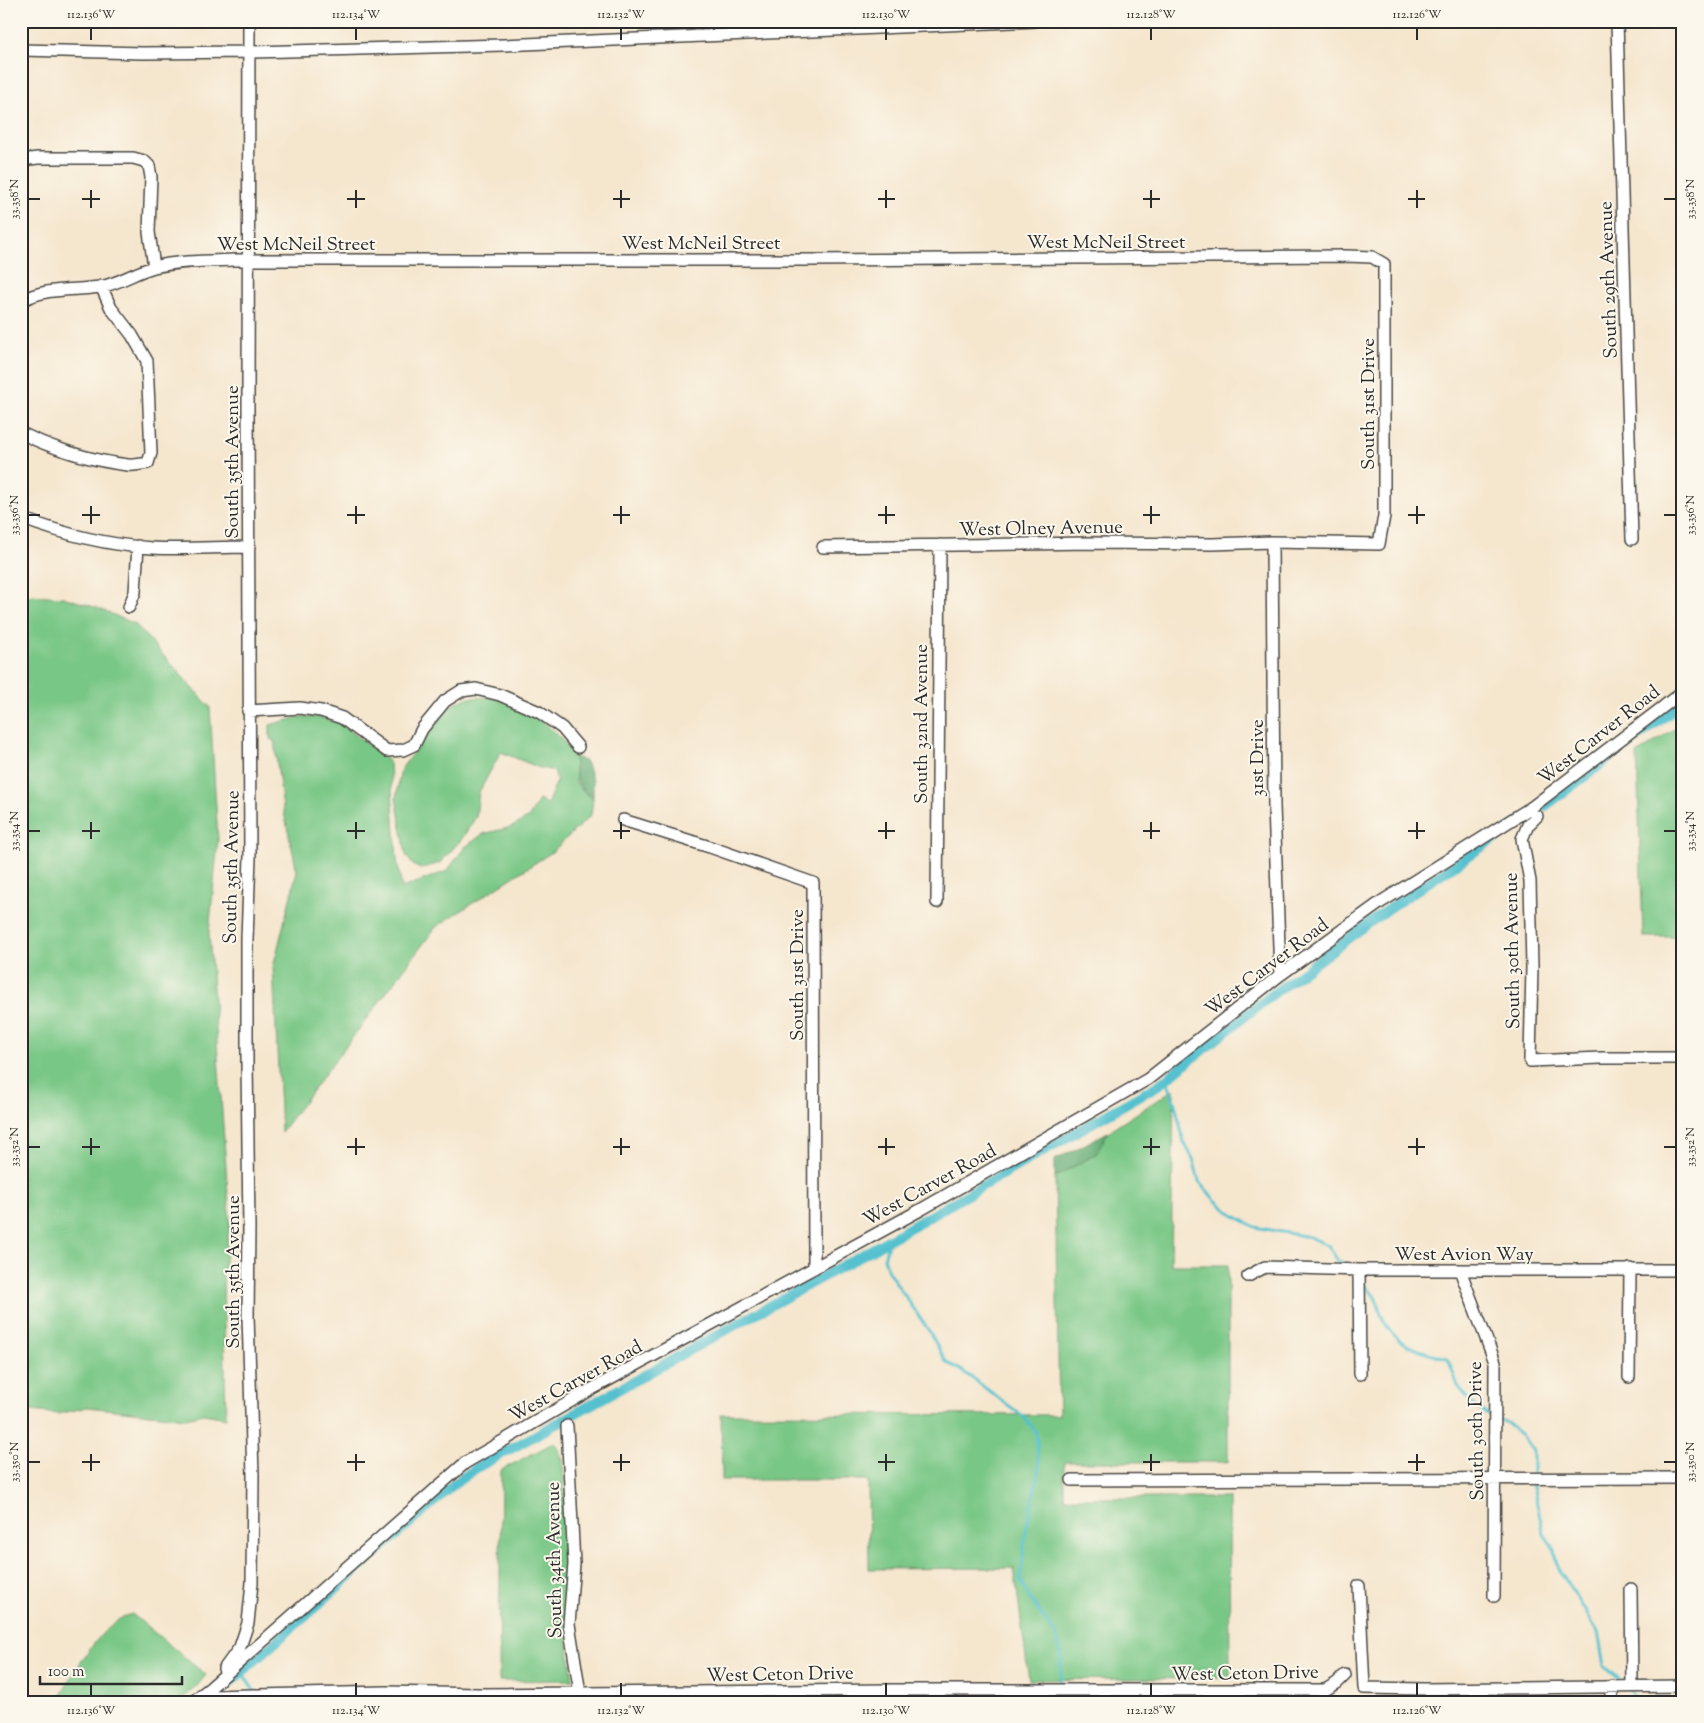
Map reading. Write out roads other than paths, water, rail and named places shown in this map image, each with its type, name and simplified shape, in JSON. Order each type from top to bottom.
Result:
[{"type":"street","name":"South 35th Avenue","points":[[210,1695],[240,1647],[248,1623],[252,1583],[247,1062],[247,939],[250,857],[248,711],[250,682],[249,21]]},
{"type":"street","points":[[21,50],[142,53],[250,52],[504,45],[1035,21]]},
{"type":"street","name":"South 29th Avenue","points":[[1617,21],[1632,538]]},
{"type":"street","points":[[21,160],[38,158],[133,158],[144,161],[149,166],[151,177],[149,232],[154,267]]},
{"type":"street","name":"West McNeil Street","points":[[21,301],[60,289],[101,286],[154,267],[201,261],[814,260],[1347,256],[1372,257],[1384,264]]},
{"type":"street","name":"South 31st Drive","points":[[1379,544],[1384,516],[1384,264]]},
{"type":"street","points":[[21,432],[32,438],[81,455],[130,465],[148,463],[151,453],[147,361],[136,341],[111,308],[101,286]]},
{"type":"street","points":[[21,518],[52,530],[112,543],[153,548],[249,547]]},
{"type":"street","name":"West Olney Avenue","points":[[823,547],[1272,542],[1379,544]]},
{"type":"street","name":"31st Drive","points":[[1272,542],[1274,806],[1280,975]]},
{"type":"street","name":"South 32nd Avenue","points":[[937,902],[940,545]]},
{"type":"street","points":[[129,607],[135,592],[138,546]]},
{"type":"street","points":[[248,711],[300,708],[321,711],[342,718],[387,751],[403,750],[414,745],[422,729],[445,701],[461,691],[476,689],[500,695],[540,712],[562,728],[578,747]]},
{"type":"street","name":"West Carver Road","points":[[192,1702],[210,1695],[465,1463],[592,1389],[922,1209],[1148,1080],[1280,975],[1381,902],[1532,807],[1683,691]]},
{"type":"street","name":"South 30th Avenue","points":[[1537,816],[1528,825],[1522,839],[1530,881],[1532,967],[1530,1061],[1601,1058],[1683,1058]]},
{"type":"street","name":"South 31st Drive","points":[[623,820],[710,847],[814,883],[814,1268]]},
{"type":"street","name":"West Avion Way","points":[[1248,1276],[1265,1267],[1359,1270],[1683,1270]]},
{"type":"street","points":[[1629,1377],[1630,1269]]},
{"type":"street","points":[[1359,1270],[1360,1374]]},
{"type":"street","name":"South 30th Drive","points":[[1460,1270],[1495,1362],[1494,1596]]},
{"type":"street","name":"South 34th Avenue","points":[[567,1426],[574,1564],[569,1624],[580,1693]]},
{"type":"street","points":[[1072,1480],[1683,1478]]},
{"type":"street","points":[[1359,1586],[1364,1688],[1683,1686]]},
{"type":"street","points":[[1631,1589],[1632,1685]]},
{"type":"street","name":"West Ceton Drive","points":[[210,1695],[386,1692],[478,1694],[884,1690],[1326,1690],[1345,1675]]},
{"type":"street","points":[[1612,1686],[1612,1702]]},
{"type":"waterway","points":[[1544,807],[1683,703]]},
{"type":"waterway","points":[[224,1688],[454,1484],[478,1467],[862,1255],[1160,1084],[1277,991],[1391,907],[1521,821]]},
{"type":"waterway","points":[[1167,1079],[1184,1142],[1193,1159],[1199,1181],[1215,1200],[1233,1215],[1255,1227],[1309,1237],[1328,1245],[1338,1261],[1346,1265]]},
{"type":"waterway","points":[[886,1241],[887,1248],[884,1258],[888,1271],[929,1331],[947,1363],[961,1370],[1024,1417],[1036,1432],[1039,1467],[1026,1531],[1020,1579],[1030,1599],[1055,1633],[1061,1653],[1061,1678],[1059,1686]]},
{"type":"waterway","points":[[1363,1281],[1375,1297],[1383,1320],[1391,1332],[1405,1344],[1448,1359],[1458,1386],[1475,1407],[1493,1416]]},
{"type":"waterway","points":[[1499,1419],[1521,1435],[1533,1451],[1533,1487],[1544,1534],[1555,1550],[1559,1571],[1598,1632],[1604,1666],[1624,1683]]},
{"type":"waterway","points":[[242,1672],[255,1692]]},
{"type":"waterway","points":[[1630,1690],[1638,1702]]},
{"type":"waterway","points":[[1056,1702],[1058,1693]]}]
